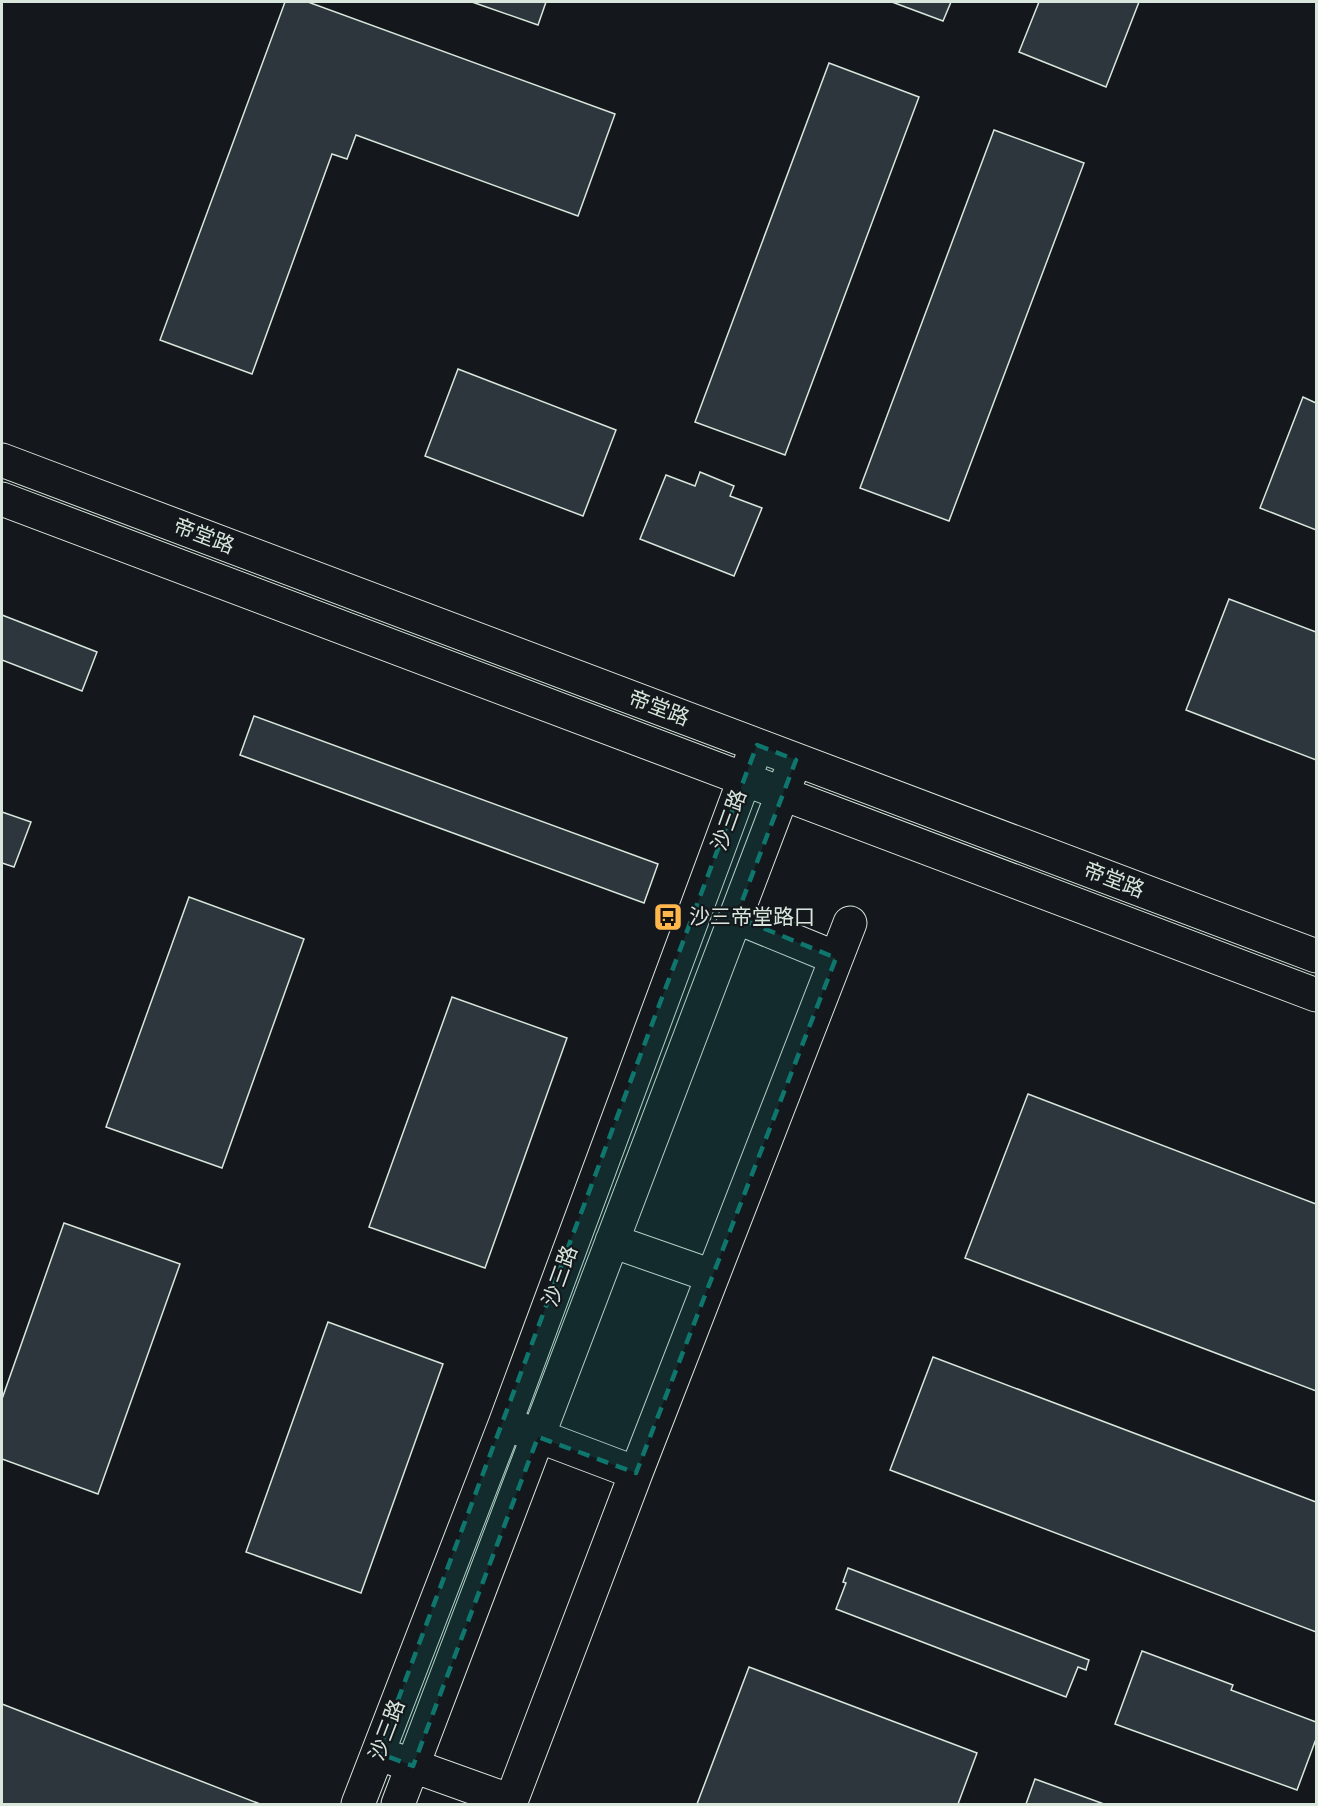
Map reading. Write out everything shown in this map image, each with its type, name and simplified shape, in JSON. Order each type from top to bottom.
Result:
[{"type":"street","name":"帝堂路","points":[[2,460],[1317,956]]},
{"type":"street","name":"帝堂路","points":[[2,499],[1317,995]]},
{"type":"street","name":"沙三路","points":[[358,1804],[505,1424],[757,745]]},
{"type":"street","name":"沙三路","points":[[399,1804],[796,760]]},
{"type":"street","points":[[736,917],[836,958]]},
{"type":"street","points":[[378,1753],[510,1803],[850,923]]},
{"type":"street","points":[[612,1241],[712,1276]]},
{"type":"street","points":[[505,1424],[636,1473]]},
{"type":"highlighted area","points":[[757,745],[796,760],[736,917],[836,958],[636,1473],[538,1437],[413,1766],[378,1753]]},
{"type":"building","points":[[285,2],[308,2],[615,114],[578,216],[356,135],[347,159],[332,154],[252,374],[160,340]]},
{"type":"building","points":[[472,2],[546,2],[538,25]]},
{"type":"building","points":[[892,2],[951,2],[943,21]]},
{"type":"building","points":[[1039,2],[1139,2],[1106,87],[1019,52]]},
{"type":"building","points":[[829,63],[919,97],[785,455],[695,422]]},
{"type":"building","points":[[994,130],[1084,163],[949,521],[860,488]]},
{"type":"building","points":[[458,369],[616,430],[583,516],[425,456]]},
{"type":"building","points":[[1303,397],[1316,403],[1316,530],[1260,508]]},
{"type":"building","points":[[700,472],[734,486],[730,496],[762,508],[734,576],[640,539],[666,475],[695,486]]},
{"type":"building","points":[[1229,599],[1316,632],[1316,760],[1186,710]]},
{"type":"building","points":[[2,615],[97,652],[82,691],[2,660]]},
{"type":"building","points":[[254,716],[658,864],[644,903],[240,755]]},
{"type":"building","points":[[2,812],[31,822],[14,867],[2,863]]},
{"type":"building","points":[[189,897],[304,939],[222,1168],[106,1127]]},
{"type":"building","points":[[452,997],[567,1038],[485,1268],[369,1227]]},
{"type":"building","points":[[1028,1094],[1316,1204],[1316,1391],[965,1258]]},
{"type":"building","points":[[64,1223],[180,1264],[98,1494],[2,1459],[2,1399]]},
{"type":"building","points":[[328,1322],[443,1364],[361,1593],[246,1552]]},
{"type":"building","points":[[933,1357],[1316,1502],[1316,1632],[890,1470]]},
{"type":"building","points":[[848,1568],[1089,1660],[1086,1670],[1078,1667],[1066,1697],[836,1609],[846,1583],[843,1582]]},
{"type":"building","points":[[1142,1651],[1233,1685],[1231,1690],[1316,1722],[1316,1739],[1297,1790],[1115,1724]]},
{"type":"building","points":[[749,1667],[977,1753],[958,1804],[697,1804]]},
{"type":"building","points":[[2,1704],[260,1804],[2,1804]]},
{"type":"building","points":[[1035,1779],[1104,1804],[1026,1804]]},
{"type":"place","name":"沙三帝堂路口","points":[[668,917]]}]
